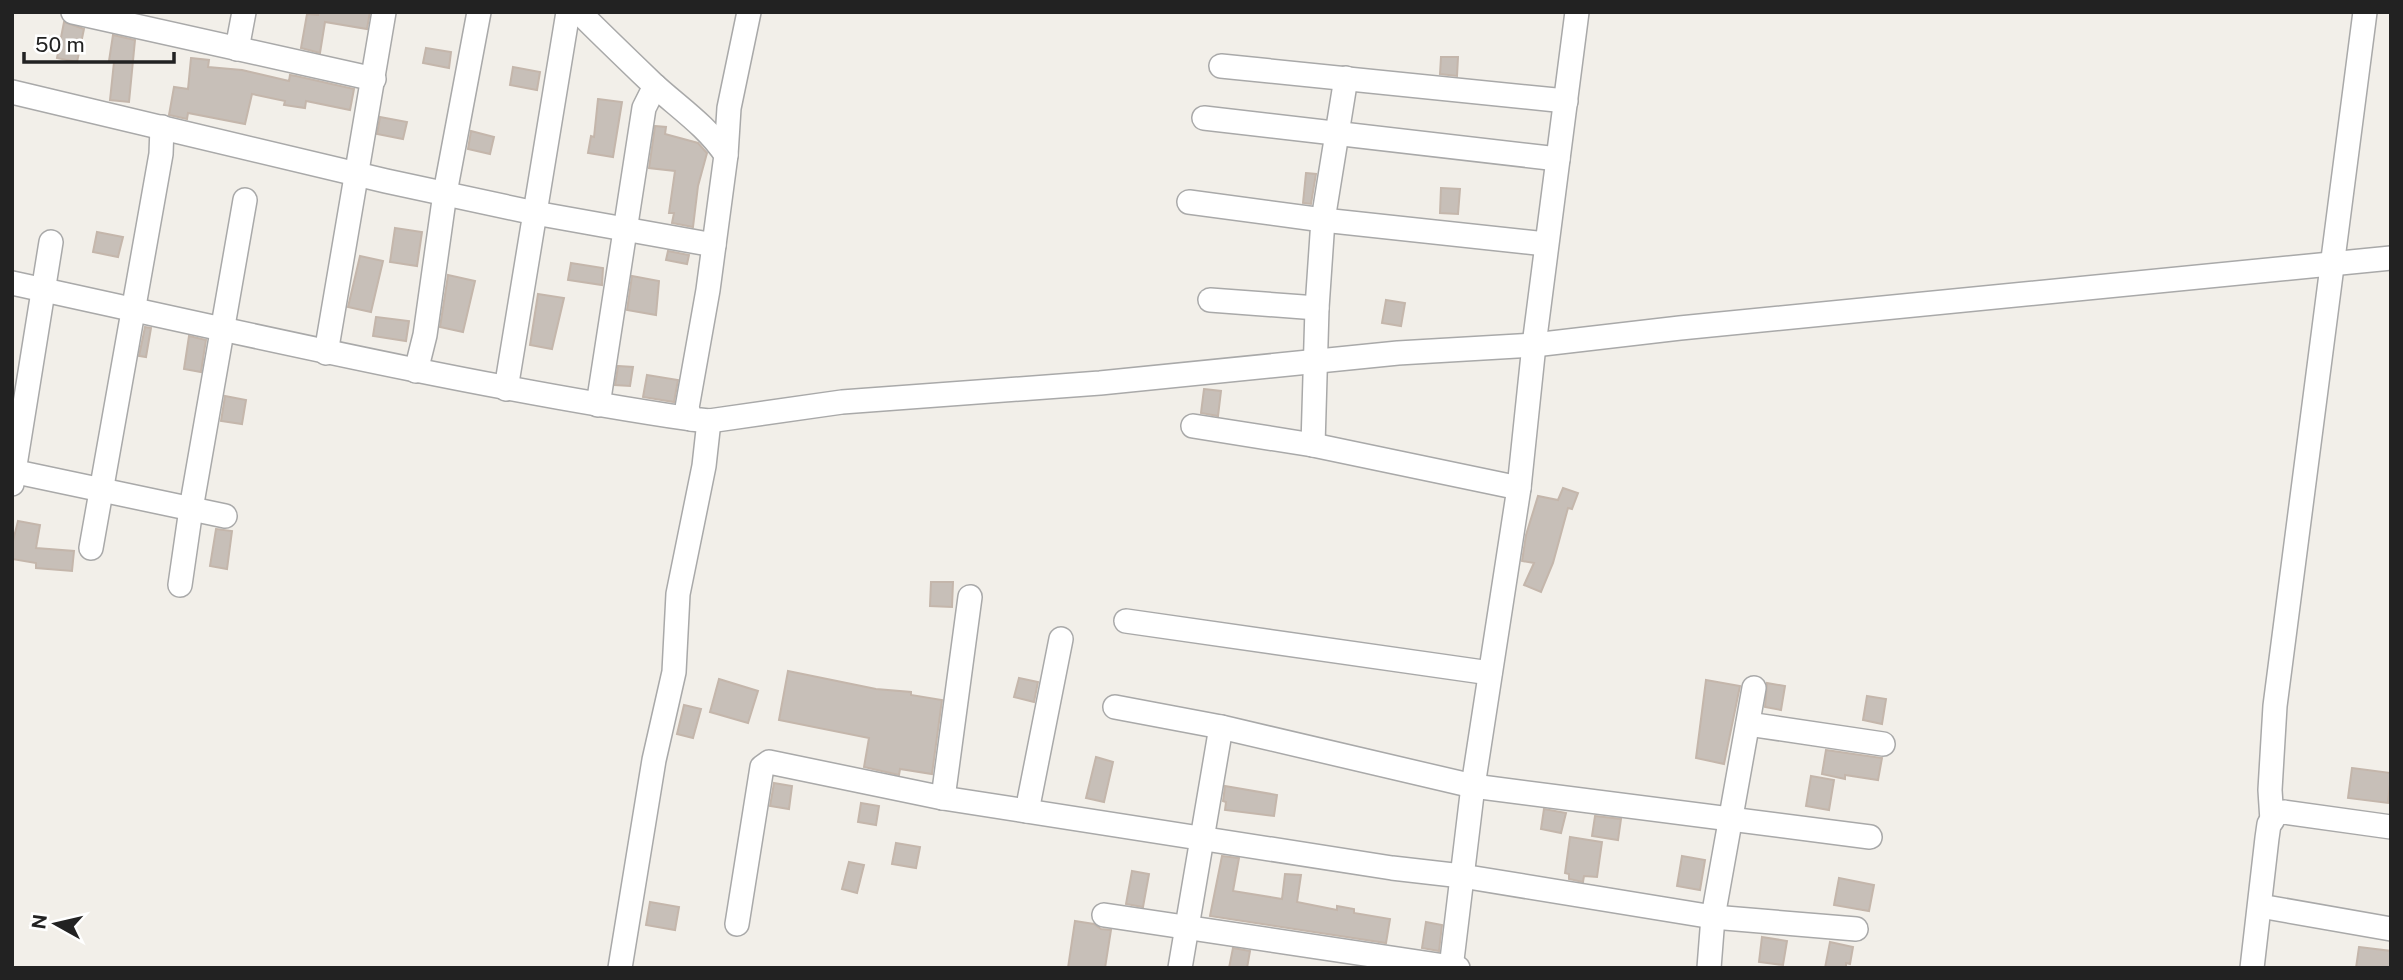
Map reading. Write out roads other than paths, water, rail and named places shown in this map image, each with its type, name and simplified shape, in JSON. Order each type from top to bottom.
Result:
[{"type":"street","points":[[73,12],[374,79]]},
{"type":"street","points":[[237,49],[244,12]]},
{"type":"street","points":[[327,353],[384,12]]},
{"type":"street","points":[[416,371],[425,335],[445,193],[479,12]]},
{"type":"street","points":[[506,389],[568,12]]},
{"type":"street","points":[[579,12],[654,86],[693,117],[717,142],[726,156]]},
{"type":"street","points":[[620,968],[654,760],[674,672],[678,594],[704,466],[700,420],[687,408],[714,245],[726,156],[729,108],[749,12]]},
{"type":"street","points":[[1451,967],[1473,786],[1519,488],[1546,244],[1577,12]]},
{"type":"street","points":[[2272,821],[2270,790],[2275,706],[2365,12]]},
{"type":"street","points":[[1221,66],[1566,101]]},
{"type":"street","points":[[1313,445],[1323,220],[1346,78]]},
{"type":"street","points":[[598,405],[644,108],[654,86]]},
{"type":"street","points":[[12,92],[358,175],[535,213],[714,245]]},
{"type":"street","points":[[1204,118],[1558,159]]},
{"type":"street","points":[[91,548],[161,154],[162,127]]},
{"type":"street","points":[[180,585],[245,200]]},
{"type":"street","points":[[1189,202],[1323,220],[1546,244]]},
{"type":"street","points":[[51,242],[13,476],[101,490],[225,516]]},
{"type":"street","points":[[12,283],[327,353],[506,389],[700,420],[855,401],[1100,383],[1398,353],[1534,345],[1680,328],[2391,258]]},
{"type":"street","points":[[1210,300],[1317,308]]},
{"type":"street","points":[[1193,426],[1313,445],[1519,488]]},
{"type":"street","points":[[943,798],[970,597]]},
{"type":"street","points":[[1126,621],[1490,673]]},
{"type":"street","points":[[1027,811],[1061,639]]},
{"type":"street","points":[[1709,968],[1713,917],[1754,688]]},
{"type":"street","points":[[1115,707],[1221,727],[1473,786],[1870,837]]},
{"type":"street","points":[[1748,724],[1882,744]]},
{"type":"street","points":[[1180,968],[1221,727]]},
{"type":"street","points":[[737,924],[762,767],[766,763],[943,798],[1392,868],[1462,876],[1713,917],[1856,929]]},
{"type":"street","points":[[2252,968],[2267,838],[2276,814],[2284,812],[2391,827]]},
{"type":"street","points":[[2260,906],[2391,929]]},
{"type":"street","points":[[1104,915],[1458,968]]}]
